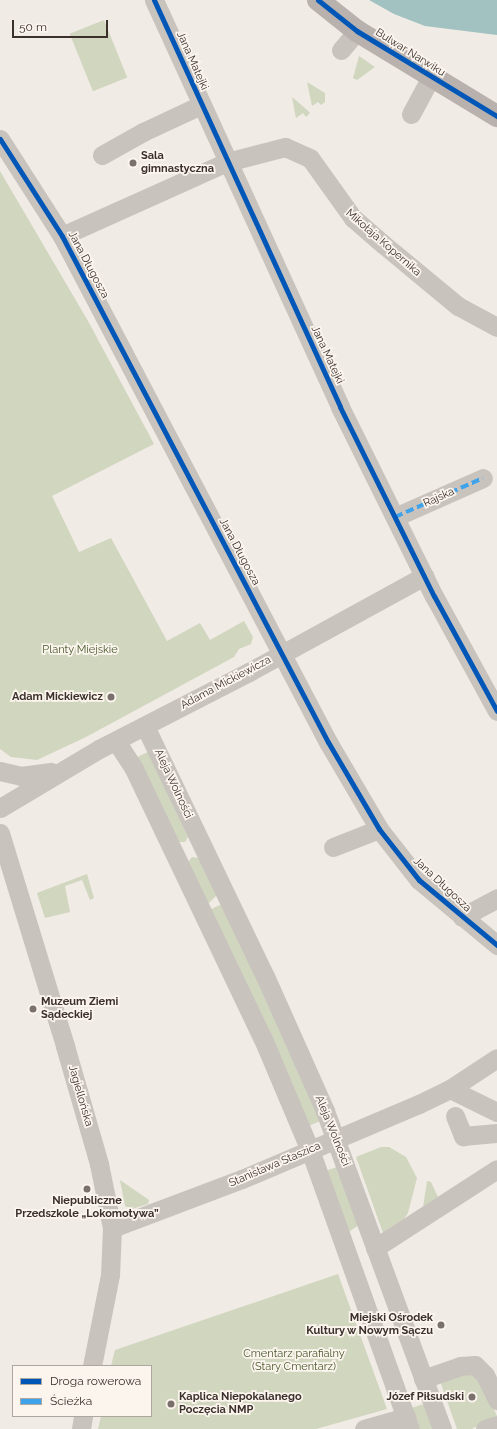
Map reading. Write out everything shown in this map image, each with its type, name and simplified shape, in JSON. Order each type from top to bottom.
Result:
[{"type":"main road","name":"Bulwar Narwiku","points":[[318,0],[357,31],[497,116]]},
{"type":"street","name":"Jana Matejki","points":[[154,0],[226,162],[395,518],[424,576],[497,711]]},
{"type":"street","points":[[341,50],[357,31]]},
{"type":"street","points":[[412,114],[431,77]]},
{"type":"street","points":[[102,155],[143,132],[201,105]]},
{"type":"street","name":"Jana Długosza","points":[[0,139],[62,236],[328,742],[379,829],[419,880],[497,945]]},
{"type":"street","name":"Mikołaja Kopernika","points":[[62,236],[226,162],[285,147],[310,158],[353,218],[458,306],[497,326]]},
{"type":"street","name":"Rajska","points":[[395,518],[483,478]]},
{"type":"street","name":"Adama Mickiewicza","points":[[0,808],[70,766],[250,672],[281,653],[424,576]]},
{"type":"street","name":"Aleja Wolności","points":[[145,726],[268,983],[336,1140],[442,1429]]},
{"type":"street","points":[[116,741],[134,769],[242,992],[310,1150],[408,1423],[364,1429]]},
{"type":"street","name":"Adama Mickiewicza","points":[[0,771],[30,776],[70,766]]},
{"type":"street","points":[[332,847],[379,829]]},
{"type":"street","points":[[175,855],[201,843]]},
{"type":"street","name":"Jagiellońska","points":[[2,844],[86,1119],[101,1173],[112,1228],[110,1275],[92,1365]]},
{"type":"street","points":[[462,917],[497,898]]},
{"type":"street","name":"Stanisława Staszica","points":[[112,1228],[242,1179],[336,1140],[450,1089],[497,1058]]},
{"type":"street","points":[[450,1089],[497,1112]]},
{"type":"street","points":[[454,1116],[463,1136],[497,1133]]},
{"type":"street","points":[[375,1248],[441,1207],[497,1169]]},
{"type":"street","points":[[424,1379],[460,1366],[475,1365],[485,1375],[497,1400]]},
{"type":"street","points":[[81,1429],[83,1417]]},
{"type":"street","points":[[485,1429],[497,1425]]},
{"type":"green space","points":[[104,20],[127,77],[93,91],[70,34]]},
{"type":"green space","points":[[359,56],[375,67],[357,80],[353,78]]},
{"type":"green space","points":[[307,82],[325,93],[325,102],[321,105],[318,102],[312,106]]},
{"type":"green space","points":[[292,97],[310,113],[306,117],[303,113],[296,118]]},
{"type":"green space","name":"Planty Miejskie","points":[[0,171],[88,321],[154,444],[52,496],[79,552],[111,538],[167,641],[200,623],[210,640],[244,621],[253,637],[251,644],[239,649],[234,657],[86,737],[37,760],[11,757],[0,749]]},
{"type":"green space","points":[[148,752],[188,837],[185,842],[178,842],[135,758]]},
{"type":"green space","points":[[192,857],[199,858],[217,895],[207,905],[188,862]]},
{"type":"green space","points":[[87,874],[94,898],[90,900],[82,880],[65,886],[70,912],[45,918],[37,893]]},
{"type":"green space","points":[[222,904],[323,1120],[310,1126],[209,910]]},
{"type":"green space","points":[[381,1147],[389,1147],[406,1157],[417,1178],[408,1213],[404,1219],[383,1233],[356,1157]]},
{"type":"green space","points":[[337,1167],[359,1225],[347,1233],[325,1171]]},
{"type":"green space","points":[[120,1180],[149,1200],[148,1204],[132,1209],[125,1206]]},
{"type":"green space","points":[[427,1181],[431,1182],[438,1197],[423,1207]]},
{"type":"green space","name":"Cmentarz parafialny (Stary Cmentarz)","points":[[338,1274],[387,1409],[316,1429],[98,1429],[101,1417],[152,1417],[152,1365],[111,1365],[115,1350]]},
{"type":"green space","points":[[475,1368],[497,1416],[472,1429],[457,1429],[440,1381]]},
{"type":"green space","points":[[424,1404],[434,1429],[418,1429],[411,1408]]},
{"type":"water","points":[[369,0],[497,0],[497,35],[425,26],[394,14]]},
{"type":"marked path","points":[[395,517],[483,478]]},
{"type":"cycle path","points":[[154,0],[340,407],[434,596],[497,711]]},
{"type":"cycle path","points":[[318,0],[357,31],[497,116]]},
{"type":"cycle path","points":[[0,139],[62,236],[328,742],[379,829],[419,880],[497,945]]},
{"type":"place","name":"Sala gimnastyczna","points":[[133,163]]},
{"type":"place","name":"Adam Mickiewicz","points":[[111,697]]},
{"type":"place","name":"Muzeum Ziemi Sądeckiej","points":[[33,1009]]},
{"type":"place","name":"Niepubliczne Przedszkole „Lokomotywa”","points":[[87,1189]]},
{"type":"place","name":"Miejski Ośrodek Kultury w Nowym Sączu","points":[[441,1325]]},
{"type":"place","name":"Józef Piłsudski","points":[[472,1397]]},
{"type":"place","name":"Kaplica Niepokalanego Poczęcia NMP","points":[[171,1404]]}]
